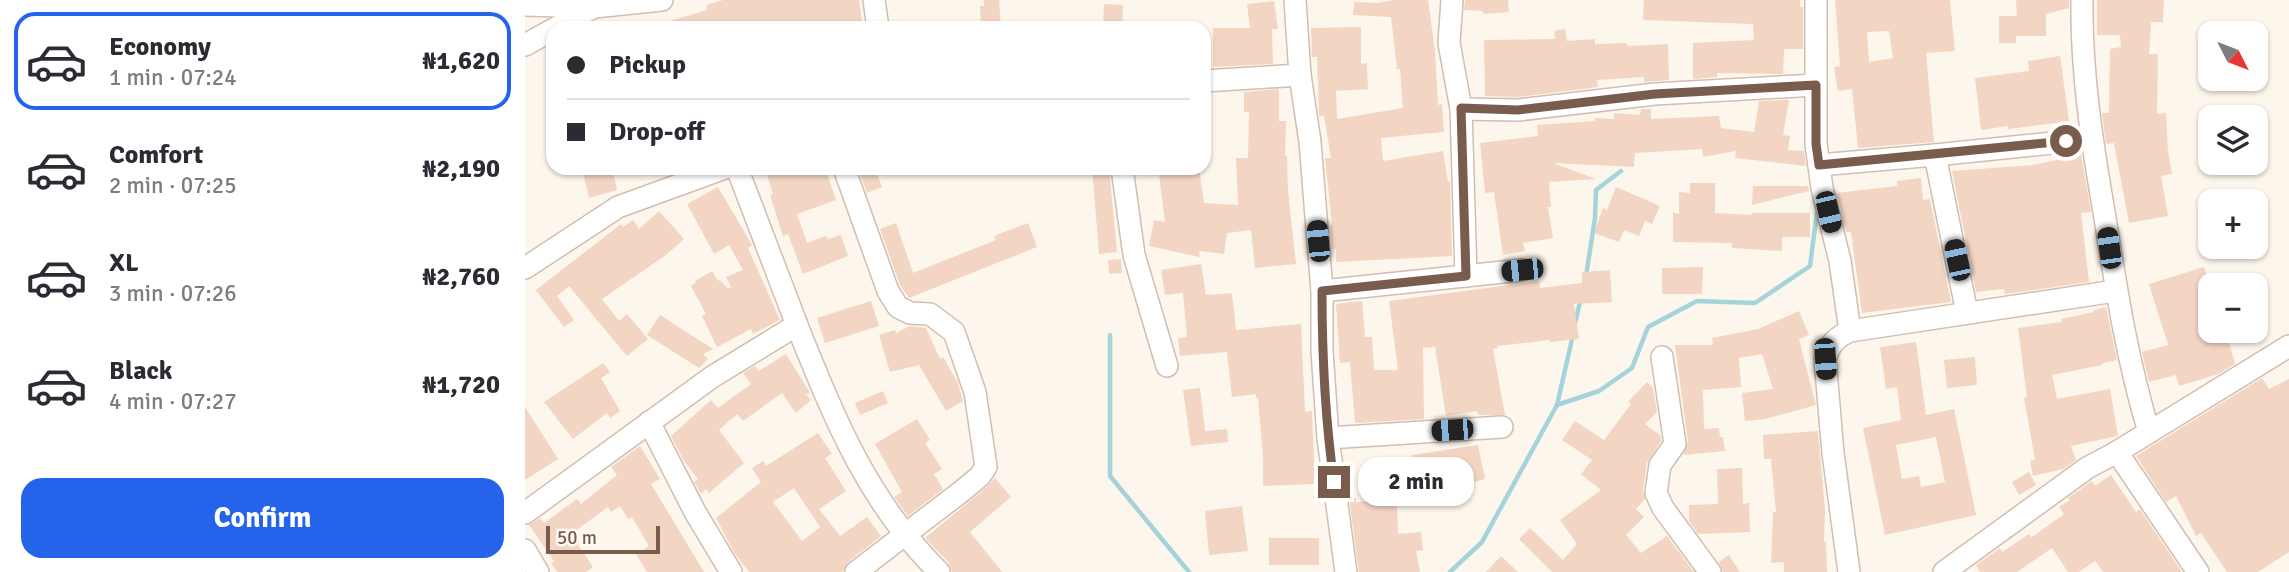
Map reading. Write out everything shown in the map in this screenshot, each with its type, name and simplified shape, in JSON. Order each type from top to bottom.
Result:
[{"type":"street","points":[[874,0],[877,21]]},
{"type":"street","points":[[1295,0],[1322,291],[1322,351],[1328,438],[1346,572]]},
{"type":"street","points":[[1452,0],[1449,43],[1461,108],[1466,276]]},
{"type":"street","points":[[1816,0],[1816,144],[1822,188],[1840,261],[1850,331]]},
{"type":"street","points":[[2082,0],[2081,34],[2092,139],[2115,290],[2149,432]]},
{"type":"street","points":[[525,5],[594,7],[655,1]]},
{"type":"street","points":[[569,21],[594,7]]},
{"type":"street","points":[[525,45],[546,33]]},
{"type":"street","points":[[1211,81],[1300,75]]},
{"type":"street","points":[[1461,108],[1518,110],[1655,94],[1816,85]]},
{"type":"street","points":[[1819,165],[2092,139]]},
{"type":"street","points":[[1935,155],[1967,313]]},
{"type":"street","points":[[525,268],[618,207],[706,175]]},
{"type":"street","points":[[740,175],[797,326],[850,451],[903,534],[939,572]]},
{"type":"street","points":[[847,175],[888,291],[898,307],[910,313],[930,314],[954,332],[975,392],[986,467],[980,477],[856,572]]},
{"type":"street","points":[[1123,175],[1134,255],[1167,366]]},
{"type":"street","points":[[1322,291],[1522,270]]},
{"type":"street","points":[[1849,572],[1833,453],[1825,359],[1829,346],[1836,337],[1850,331],[2115,290]]},
{"type":"street","points":[[525,513],[712,377],[797,326]]},
{"type":"street","points":[[1944,572],[2087,468],[2289,346]]},
{"type":"street","points":[[1662,357],[1675,444],[1660,465],[1656,493],[1663,508],[1710,572]]},
{"type":"street","points":[[649,422],[695,512],[731,572]]},
{"type":"street","points":[[1328,438],[1501,427]]},
{"type":"street","points":[[2117,452],[2198,572]]},
{"type":"street","points":[[525,550],[538,572]]},
{"type":"building","points":[[723,0],[859,0],[862,21],[670,21],[707,10],[706,5]]},
{"type":"building","points":[[984,0],[999,0],[1000,21],[981,21],[980,6],[984,6]]},
{"type":"building","points":[[1428,0],[1435,51],[1438,105],[1442,104],[1444,132],[1381,138],[1383,161],[1443,151],[1448,182],[1450,181],[1452,256],[1336,262],[1336,249],[1332,249],[1325,158],[1331,158],[1324,116],[1319,116],[1317,57],[1312,57],[1311,28],[1361,27],[1361,64],[1367,63],[1368,89],[1336,91],[1337,119],[1403,108],[1400,69],[1397,69],[1391,17],[1353,15],[1354,2],[1377,3]]},
{"type":"building","points":[[1465,0],[1508,0],[1509,12],[1483,14],[1483,11],[1464,10]]},
{"type":"building","points":[[1644,0],[1800,0],[1800,7],[1803,7],[1803,49],[1784,49],[1783,74],[1717,73],[1717,77],[1693,79],[1693,43],[1754,40],[1753,24],[1643,20]]},
{"type":"building","points":[[1835,0],[1950,0],[1955,51],[1926,53],[1934,142],[1858,148],[1852,89],[1838,91],[1834,67],[1840,66]],"holes":[[[1889,31],[1893,58],[1869,62],[1867,32]]]},
{"type":"building","points":[[2016,0],[2069,0],[2069,8],[2046,14],[2046,36],[2016,36],[2016,43],[1999,43],[1999,16],[2017,16]]},
{"type":"building","points":[[2097,0],[2164,0],[2163,22],[2151,22],[2149,54],[2158,54],[2157,114],[2166,113],[2172,174],[2161,176],[2168,216],[2129,223],[2114,143],[2106,144],[2102,113],[2109,113],[2110,49],[2121,47],[2120,35],[2097,35]]},
{"type":"building","points":[[1274,1],[1278,29],[1272,29],[1273,64],[1213,67],[1213,28],[1250,28],[1247,4]]},
{"type":"building","points":[[1104,4],[1123,5],[1122,21],[1103,21]]},
{"type":"building","points":[[1565,29],[1567,41],[1595,39],[1595,44],[1627,43],[1627,46],[1668,44],[1669,80],[1644,82],[1644,77],[1597,80],[1598,87],[1517,97],[1485,96],[1484,40],[1555,39],[1554,31]]},
{"type":"building","points":[[2060,56],[2070,128],[2058,129],[2057,123],[1981,130],[1975,78],[2029,71],[2028,61]]},
{"type":"building","points":[[1279,89],[1279,121],[1286,121],[1285,156],[1296,264],[1255,268],[1251,230],[1227,233],[1224,254],[1199,251],[1200,257],[1149,246],[1154,220],[1165,222],[1159,175],[1200,175],[1204,203],[1238,205],[1236,158],[1248,158],[1249,112],[1244,112],[1244,92]]},
{"type":"building","points":[[1789,100],[1783,135],[1790,136],[1788,150],[1804,151],[1806,166],[1735,158],[1736,151],[1703,157],[1702,149],[1635,153],[1634,167],[1553,163],[1596,179],[1549,182],[1551,207],[1548,207],[1553,238],[1523,243],[1525,251],[1503,255],[1494,192],[1485,193],[1480,143],[1538,136],[1537,125],[1595,121],[1595,118],[1614,119],[1614,113],[1640,115],[1641,109],[1651,109],[1651,119],[1719,116],[1721,128],[1754,132],[1759,101]]},
{"type":"building","points":[[2081,153],[2091,212],[2081,213],[2089,282],[2005,294],[2004,289],[1976,292],[1952,171],[2032,165],[2063,159],[2062,155]]},
{"type":"building","points":[[584,175],[614,175],[617,190],[589,198]]},
{"type":"building","points":[[767,175],[827,175],[836,200],[797,214],[807,243],[826,236],[828,239],[841,235],[848,256],[803,274],[788,234],[783,236],[770,195],[773,194]]},
{"type":"building","points":[[861,175],[878,175],[882,187],[867,193]]},
{"type":"building","points":[[1093,175],[1110,175],[1117,252],[1099,254]]},
{"type":"building","points":[[1921,178],[1923,200],[1930,199],[1951,302],[1862,313],[1851,232],[1846,232],[1837,193],[1897,186],[1897,181]]},
{"type":"building","points":[[1690,183],[1715,183],[1715,213],[1810,213],[1810,237],[1782,237],[1782,251],[1732,248],[1732,243],[1673,242],[1673,212],[1679,214],[1679,192],[1690,193]]},
{"type":"building","points":[[1753,186],[1808,186],[1809,191],[1752,205]]},
{"type":"building","points":[[718,187],[752,245],[748,248],[780,320],[753,334],[751,329],[717,347],[702,316],[706,314],[691,286],[712,271],[718,281],[728,289],[731,287],[726,277],[743,270],[729,245],[714,254],[687,204]]},
{"type":"building","points":[[1616,187],[1660,206],[1652,224],[1645,221],[1639,236],[1624,230],[1619,242],[1594,233],[1603,208],[1607,210]]},
{"type":"building","points":[[659,211],[684,239],[666,255],[602,299],[619,321],[627,314],[648,339],[627,356],[569,286],[557,296],[574,320],[564,327],[536,290],[621,224],[623,227],[633,220],[639,229]]},
{"type":"building","points":[[896,223],[913,273],[996,240],[994,236],[1028,223],[1037,247],[909,298],[900,285],[880,229]]},
{"type":"building","points":[[1121,259],[1122,273],[1109,274],[1108,260]]},
{"type":"building","points":[[1201,264],[1206,295],[1232,293],[1236,330],[1301,324],[1305,412],[1312,411],[1315,484],[1263,486],[1263,457],[1256,394],[1232,397],[1227,352],[1180,356],[1178,338],[1187,337],[1183,293],[1165,295],[1161,270]]},
{"type":"building","points":[[1703,267],[1702,294],[1662,294],[1662,268]]},
{"type":"building","points":[[2204,267],[2206,273],[2198,273],[2198,343],[2229,343],[2235,364],[2218,374],[2179,386],[2176,375],[2149,382],[2142,352],[2168,345],[2149,284]]},
{"type":"building","points":[[1610,270],[1612,302],[1574,304],[1579,339],[1497,346],[1498,348],[1493,349],[1505,415],[1478,415],[1477,411],[1446,416],[1435,347],[1423,348],[1424,419],[1355,423],[1350,362],[1340,363],[1336,304],[1362,301],[1365,337],[1372,337],[1374,370],[1398,370],[1389,301],[1539,281],[1540,288],[1582,283],[1582,272]]},
{"type":"building","points":[[871,301],[879,326],[825,343],[817,318]]},
{"type":"building","points":[[2106,307],[2117,360],[2052,375],[2057,399],[2110,389],[2118,436],[2071,446],[2076,460],[2063,469],[2033,476],[2030,461],[2035,460],[2024,398],[2027,397],[2018,328],[2062,322],[2061,319]]},
{"type":"building","points":[[1799,311],[1809,335],[1799,339],[1816,405],[1765,419],[1745,421],[1742,393],[1773,389],[1762,354],[1739,358],[1741,387],[1703,390],[1704,429],[1719,428],[1725,451],[1683,455],[1688,442],[1675,345],[1713,345],[1712,338],[1758,329]]},
{"type":"building","points":[[660,315],[713,349],[703,354],[708,359],[699,368],[647,335]]},
{"type":"building","points":[[910,326],[926,328],[940,359],[943,357],[958,383],[963,401],[946,411],[919,365],[890,372],[879,335],[895,330],[896,333]]},
{"type":"building","points":[[1916,342],[1926,415],[1954,409],[1976,515],[1885,535],[1863,428],[1901,420],[1897,387],[1886,389],[1880,347]],"holes":[[[1936,437],[1945,482],[1921,487],[1919,476],[1902,479],[1896,445]]]},
{"type":"building","points":[[786,354],[810,393],[806,394],[811,400],[796,413],[782,393],[743,421],[737,414],[719,430],[744,463],[709,493],[706,489],[701,494],[694,482],[698,479],[684,461],[671,436],[711,400],[718,408],[751,384],[743,373],[755,366],[759,371]]},
{"type":"building","points":[[1975,357],[1977,385],[1947,388],[1944,360]]},
{"type":"building","points":[[603,363],[610,372],[601,378],[620,411],[610,418],[607,413],[573,439],[544,402]]},
{"type":"building","points":[[2262,378],[2269,389],[2289,379],[2289,552],[2258,572],[2227,572],[2201,533],[2196,536],[2176,496],[2166,502],[2136,456]]},
{"type":"building","points":[[1647,382],[1653,388],[1657,412],[1645,424],[1661,436],[1661,441],[1647,463],[1643,491],[1645,499],[1636,509],[1644,517],[1626,535],[1641,553],[1667,536],[1694,572],[1552,572],[1519,539],[1530,528],[1563,560],[1577,544],[1560,520],[1601,490],[1581,474],[1592,460],[1562,440],[1575,421],[1604,440],[1631,404],[1628,402]]},
{"type":"building","points":[[1200,388],[1205,431],[1227,429],[1228,442],[1191,446],[1183,390]]},
{"type":"building","points":[[883,391],[888,403],[860,415],[855,403]]},
{"type":"building","points":[[525,407],[558,459],[525,480]]},
{"type":"building","points":[[917,419],[930,440],[925,443],[942,469],[934,474],[943,489],[908,516],[894,497],[902,492],[875,444]]},
{"type":"building","points":[[1818,431],[1827,572],[1784,572],[1784,562],[1771,563],[1773,512],[1776,512],[1771,459],[1764,459],[1763,435]]},
{"type":"building","points":[[818,433],[832,454],[825,458],[846,491],[819,509],[840,536],[867,517],[881,536],[848,562],[843,572],[749,572],[735,554],[716,518],[761,482],[752,468],[763,461],[766,466]],"holes":[[[794,488],[820,527],[802,541],[773,502]]]},
{"type":"building","points":[[1478,445],[1485,479],[1442,490],[1417,493],[1412,455]]},
{"type":"building","points":[[640,446],[660,479],[651,484],[704,572],[647,572],[636,554],[649,546],[632,517],[628,519],[620,506],[611,512],[608,507],[571,534],[593,567],[586,572],[557,572],[551,563],[554,561],[529,525],[540,518],[544,523],[577,499],[581,504],[617,475],[611,467]]},
{"type":"building","points":[[1742,468],[1743,504],[1749,503],[1750,532],[1698,534],[1689,521],[1689,505],[1718,504],[1717,469]]},
{"type":"building","points":[[2029,472],[2036,485],[2019,495],[2012,482]]},
{"type":"building","points":[[2111,475],[2136,512],[2140,509],[2182,572],[2103,572],[2095,561],[2079,572],[2068,572],[2052,548],[2017,572],[1980,572],[1976,565],[2000,548],[2002,552],[2029,534],[2032,537],[2064,514],[2059,507],[2070,500],[2068,498],[2092,481],[2095,486]]},
{"type":"building","points":[[995,478],[1011,497],[970,532],[1002,572],[952,572],[949,563],[925,538]]},
{"type":"building","points":[[1349,498],[1356,498],[1356,502],[1397,500],[1398,534],[1421,532],[1423,550],[1416,551],[1420,572],[1359,572]]},
{"type":"building","points":[[1242,506],[1248,551],[1209,555],[1205,511]]},
{"type":"building","points":[[1269,538],[1319,538],[1319,565],[1269,565]]},
{"type":"building","points":[[1729,555],[1740,572],[1723,572],[1719,562]]},
{"type":"building","points":[[1501,556],[1518,572],[1486,572]]},
{"type":"waterway","points":[[1586,276],[1595,218],[1596,190],[1621,171]]},
{"type":"waterway","points":[[1557,405],[1599,391],[1632,368],[1648,327],[1697,301],[1755,303],[1810,266],[1817,212]]},
{"type":"waterway","points":[[1575,323],[1581,298]]},
{"type":"waterway","points":[[1110,335],[1110,476],[1189,572]]},
{"type":"waterway","points":[[1450,572],[1482,542],[1557,405],[1573,335]]},
{"type":"route","points":[[1334,482],[1322,351],[1322,291],[1466,276],[1461,108],[1518,110],[1655,94],[1816,85],[1815,120],[1819,165],[2066,141]]}]
